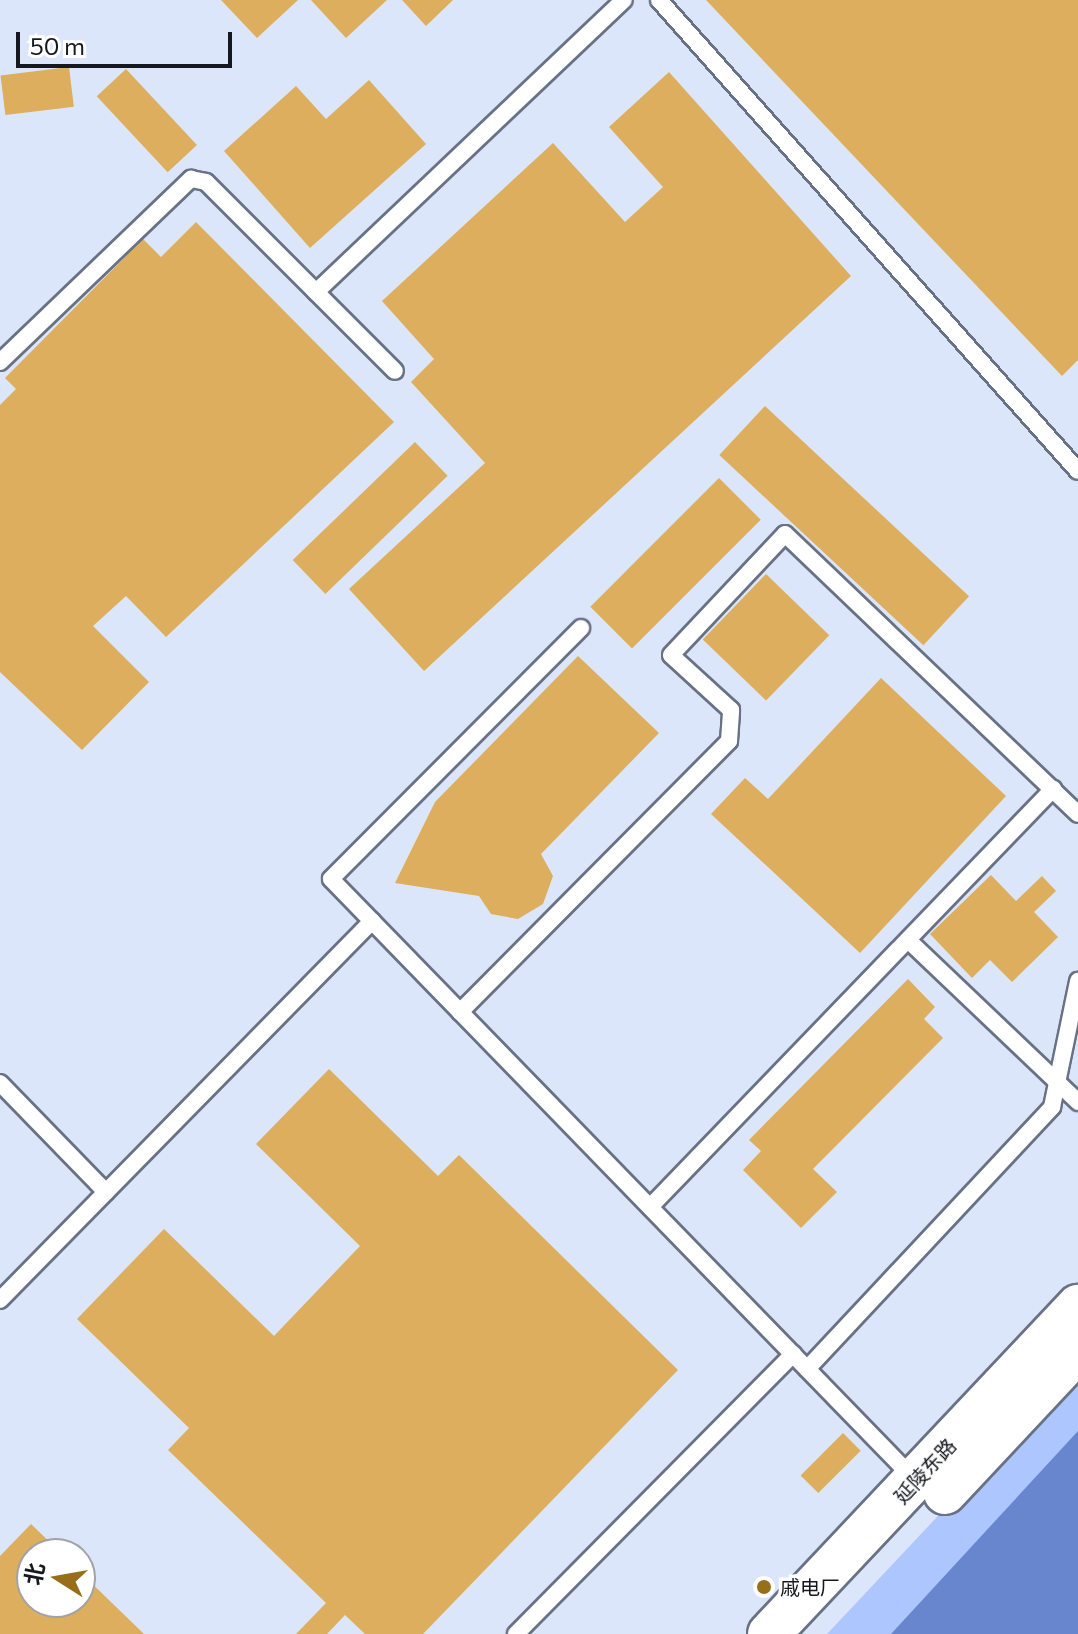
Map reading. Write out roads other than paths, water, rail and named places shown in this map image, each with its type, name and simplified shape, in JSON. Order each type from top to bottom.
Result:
[{"type":"main road","name":"延陵东路","points":[[769,1634],[1078,1306]]},
{"type":"main road","name":"延陵东路","points":[[808,1634],[1078,1351]]},
{"type":"lane","points":[[316,292],[624,0]]},
{"type":"lane","points":[[659,0],[1078,471]]},
{"type":"lane","points":[[0,362],[191,179],[206,182],[395,371]]},
{"type":"lane","points":[[460,1012],[729,741],[731,710],[671,655],[785,534],[1078,814]]},
{"type":"lane","points":[[581,628],[331,879],[916,1481]]},
{"type":"lane","points":[[650,1207],[1053,789]]},
{"type":"lane","points":[[0,1300],[372,921]]},
{"type":"lane","points":[[908,940],[1078,1102]]},
{"type":"lane","points":[[807,1369],[1052,1107],[1078,981]]},
{"type":"lane","points":[[0,1083],[106,1192]]},
{"type":"lane","points":[[516,1634],[793,1354]]},
{"type":"place","name":"戚电厂","points":[[764,1587]]}]
